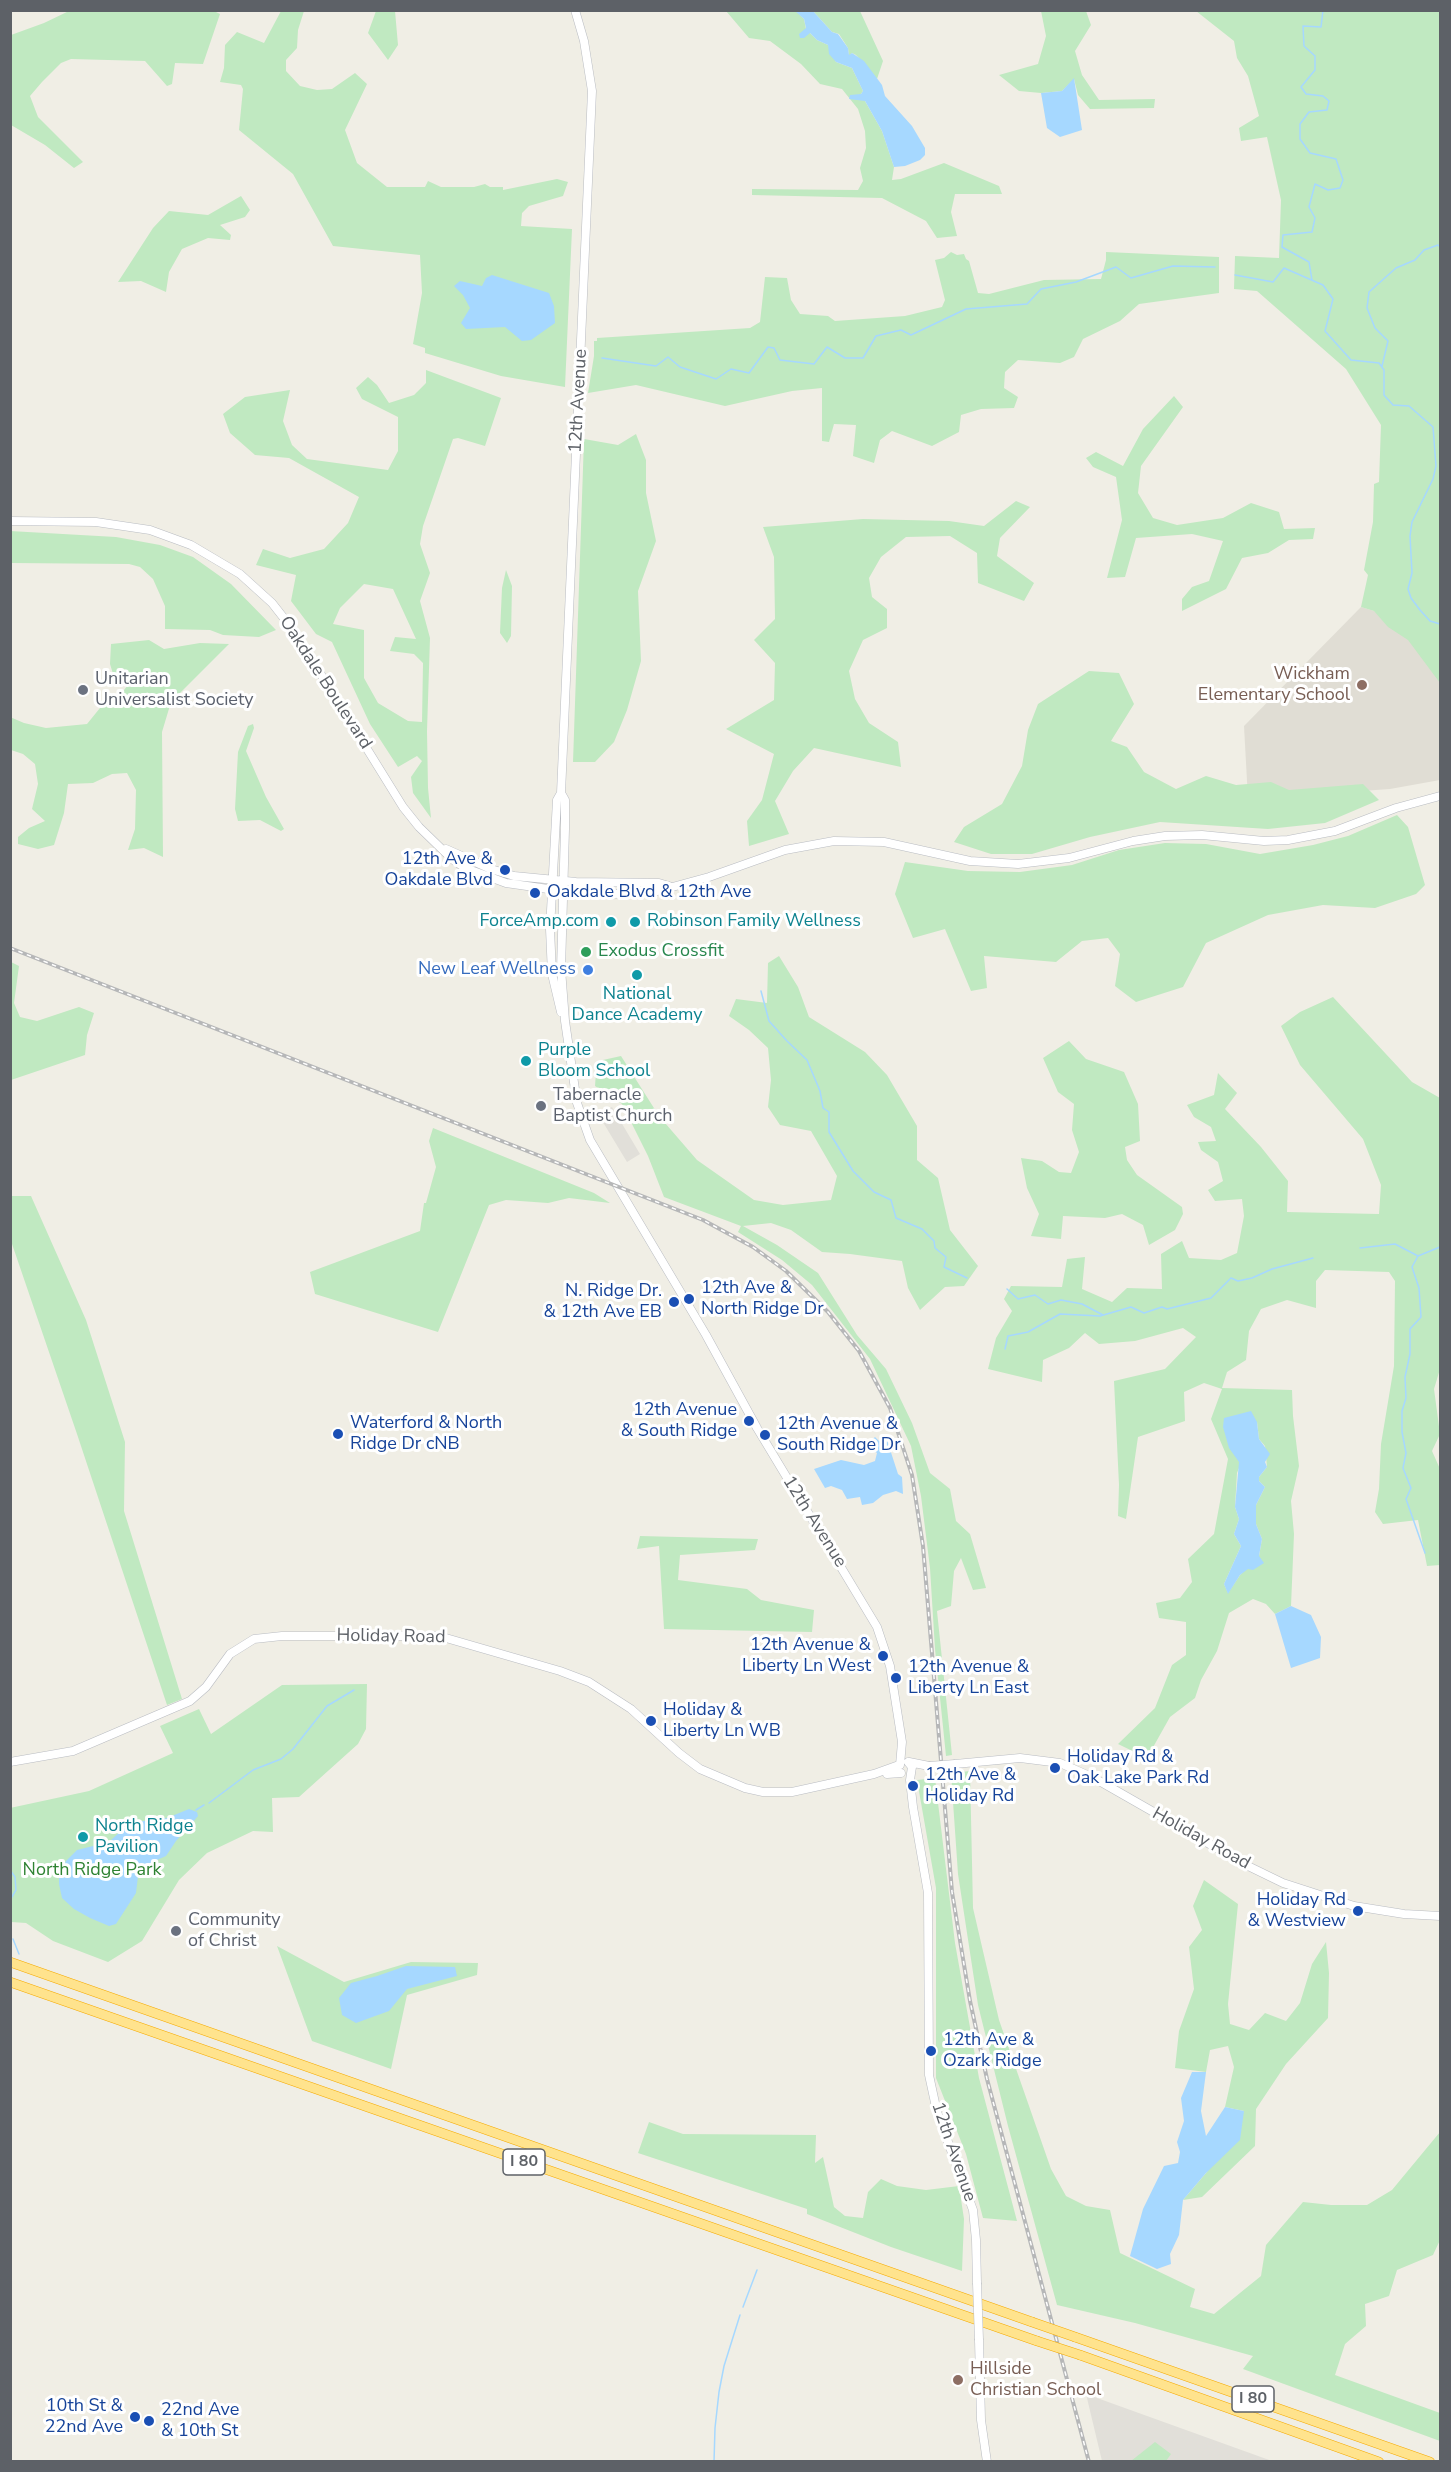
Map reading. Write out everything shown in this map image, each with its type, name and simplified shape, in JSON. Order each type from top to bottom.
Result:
[{"type":"highway","name":"I 80","points":[[10,1962],[1430,2462]]},
{"type":"highway","name":"I 80","points":[[10,1982],[1080,2355],[1379,2462]]},
{"type":"street","name":"12th Avenue","points":[[565,1022],[555,990],[551,958],[552,890],[557,800],[561,793],[592,118],[589,65],[575,10]]},
{"type":"street","name":"Oakdale Boulevard","points":[[10,521],[96,522],[133,526],[191,545],[240,574],[272,603],[294,631],[403,807],[419,828],[452,859],[479,875],[506,883],[562,891],[628,894],[654,892],[669,886],[709,877],[785,850],[834,841],[884,842],[970,861],[1029,864],[1069,858],[1133,841],[1165,836],[1202,835],[1264,841],[1314,836],[1352,826],[1396,808],[1440,796]]},
{"type":"street","name":"12th Avenue","points":[[561,793],[565,800],[560,960],[565,1022],[577,1103],[587,1134],[696,1318],[760,1434],[872,1616],[887,1654],[928,1893],[929,2075],[937,2112],[973,2210],[976,2240],[981,2421],[987,2462]]},
{"type":"street","name":"Oakdale Boulevard","points":[[439,846],[503,873],[563,880],[659,883],[669,886]]},
{"type":"street","name":"Holiday Road","points":[[10,1762],[73,1751],[178,1708],[200,1693],[230,1654],[254,1639],[282,1636],[439,1636],[560,1671],[596,1685],[631,1709],[678,1753],[700,1769],[745,1788],[763,1792],[792,1792],[905,1768],[1020,1758],[1060,1763],[1094,1778],[1248,1866],[1283,1883],[1325,1898],[1367,1908],[1440,1916]]},
{"type":"shaded area","name":"Wickham Elementary School","points":[[1361,607],[1427,627],[1440,645],[1440,780],[1390,789],[1248,799],[1244,726]]},
{"type":"shaded area","points":[[612,1107],[640,1154],[627,1162],[598,1114]]},
{"type":"shaded area","points":[[1086,2394],[1272,2461],[1102,2461]]},
{"type":"green space","points":[[69,11],[214,11],[220,14],[203,64],[175,63],[172,84],[167,86],[145,61],[71,59],[61,63],[42,82],[30,96],[38,117],[83,162],[74,168],[45,145],[11,125],[11,35]]},
{"type":"green space","points":[[281,11],[304,11],[298,30],[297,48],[286,60],[286,71],[300,86],[317,90],[332,89],[355,73],[367,84],[345,130],[357,163],[387,187],[425,187],[428,181],[441,187],[474,187],[485,184],[490,187],[503,187],[503,190],[557,179],[568,182],[563,196],[529,206],[522,213],[521,226],[572,229],[565,387],[501,376],[425,353],[425,348],[413,344],[422,293],[420,255],[333,246],[293,174],[239,130],[243,89],[241,85],[220,82],[224,68],[225,45],[237,32],[264,43]]},
{"type":"green space","points":[[376,11],[395,11],[398,45],[388,60],[368,33]]},
{"type":"green space","points":[[726,11],[796,11],[804,19],[806,29],[817,40],[828,45],[836,62],[852,68],[863,91],[861,94],[882,131],[894,167],[892,180],[901,179],[944,163],[999,186],[1002,194],[955,194],[951,212],[957,236],[937,238],[926,221],[882,198],[752,195],[752,189],[858,190],[863,181],[860,168],[866,148],[865,131],[858,109],[842,89],[820,84],[801,64],[770,41],[749,38]]},
{"type":"green space","points":[[813,11],[860,11],[883,61],[877,79],[856,55],[852,53],[849,56],[848,48],[839,34],[832,32]]},
{"type":"green space","points":[[1041,11],[1086,11],[1091,25],[1075,51],[1082,75],[1099,100],[1155,99],[1154,108],[1090,109],[1078,95],[1074,79],[1062,91],[1041,93],[1019,91],[999,75],[1038,64],[1046,36]]},
{"type":"green space","points":[[1196,11],[1440,11],[1440,683],[1408,640],[1388,627],[1374,611],[1361,607],[1368,575],[1364,570],[1373,522],[1374,484],[1379,482],[1381,425],[1346,369],[1257,291],[1234,289],[1235,256],[1279,258],[1281,200],[1267,137],[1241,141],[1239,128],[1259,116],[1248,76],[1237,58],[1234,41]]},
{"type":"green space","points":[[241,196],[250,210],[245,217],[220,225],[231,235],[230,240],[208,238],[182,249],[169,272],[166,292],[141,281],[118,282],[153,228],[169,211],[208,215]]},
{"type":"green space","points":[[951,252],[957,255],[964,254],[969,261],[978,293],[989,294],[1044,280],[1101,279],[1106,252],[1219,257],[1219,293],[1139,304],[1120,321],[1083,339],[1074,357],[1060,363],[1018,360],[1005,372],[1004,388],[1018,397],[1014,408],[981,409],[961,415],[959,432],[932,446],[892,431],[880,440],[874,463],[853,456],[856,425],[834,424],[829,442],[822,441],[822,388],[792,391],[725,406],[636,385],[588,393],[594,341],[597,341],[597,338],[750,328],[760,322],[765,277],[787,278],[791,300],[800,314],[828,316],[835,321],[905,316],[942,307],[945,300],[935,260],[944,258]]},
{"type":"green space","points":[[426,370],[501,398],[485,446],[458,438],[453,439],[423,526],[420,544],[430,573],[420,601],[430,638],[427,731],[431,818],[413,793],[411,777],[422,761],[417,756],[398,767],[370,724],[332,642],[316,634],[291,601],[296,575],[256,565],[263,549],[290,558],[324,549],[348,523],[359,497],[289,458],[255,455],[230,433],[223,414],[245,397],[290,390],[283,421],[292,445],[307,459],[388,470],[398,451],[398,417],[362,399],[356,388],[368,377],[377,385],[389,403],[414,395],[426,383]],"holes":[[[364,584],[393,589],[416,639],[395,637],[390,651],[414,654],[423,663],[422,722],[408,721],[378,703],[364,678],[364,630],[333,624],[340,608]]]},
{"type":"green space","points":[[1174,396],[1183,407],[1141,466],[1138,493],[1153,518],[1177,525],[1223,518],[1251,503],[1279,512],[1284,529],[1315,528],[1313,539],[1289,540],[1268,553],[1242,558],[1226,589],[1182,611],[1182,599],[1192,587],[1209,581],[1223,541],[1192,534],[1136,538],[1125,577],[1107,578],[1122,520],[1116,477],[1093,467],[1086,458],[1096,452],[1123,466],[1143,429]]},
{"type":"green space","points":[[636,434],[646,460],[646,493],[656,541],[638,591],[641,661],[627,710],[614,742],[595,762],[573,762],[584,439],[618,445]]},
{"type":"green space","points":[[1016,501],[1030,507],[1000,538],[997,556],[1034,583],[1024,601],[978,583],[977,553],[950,536],[906,537],[881,557],[869,578],[872,597],[887,609],[887,628],[863,640],[849,671],[855,699],[869,723],[898,742],[901,767],[814,748],[793,771],[775,801],[789,834],[749,846],[747,821],[762,800],[774,754],[726,729],[774,700],[775,663],[754,640],[775,619],[774,557],[763,527],[863,519],[949,521],[984,526]]},
{"type":"green space","points":[[10,531],[116,537],[160,545],[193,557],[231,584],[276,630],[259,637],[223,635],[210,630],[165,629],[165,606],[153,579],[140,567],[129,564],[11,563]]},
{"type":"green space","points":[[506,570],[512,586],[511,636],[507,643],[500,633],[502,588]]},
{"type":"green space","points":[[149,640],[164,649],[200,643],[229,644],[171,702],[162,732],[163,857],[144,848],[128,850],[135,829],[136,790],[127,773],[112,774],[93,783],[68,784],[64,813],[54,845],[38,849],[18,844],[18,837],[29,828],[45,821],[32,809],[38,784],[35,764],[23,754],[11,750],[10,717],[46,728],[87,724],[100,708],[120,695],[128,685],[114,677],[110,664],[111,644]]},
{"type":"green space","points":[[1089,671],[1119,673],[1134,704],[1111,741],[1127,747],[1144,772],[1176,789],[1206,776],[1236,785],[1271,782],[1289,790],[1363,784],[1379,800],[1325,823],[1268,829],[1160,822],[1090,837],[1032,854],[991,854],[954,842],[964,827],[1002,804],[1022,766],[1028,730],[1038,704]]},
{"type":"green space","points":[[253,724],[254,728],[246,751],[266,797],[284,829],[281,831],[260,820],[238,821],[235,809],[238,752],[248,726]]},
{"type":"green space","points":[[1397,815],[1408,827],[1425,885],[1416,894],[1375,908],[1323,905],[1268,915],[1206,943],[1183,987],[1136,1002],[1115,986],[1120,954],[1108,938],[1082,941],[1056,962],[984,956],[987,988],[971,991],[945,929],[913,938],[895,894],[905,862],[968,871],[1020,872],[1072,865],[1119,850],[1165,843],[1206,844],[1260,854],[1313,845],[1348,836]]},
{"type":"green space","points":[[779,956],[798,987],[809,1017],[865,1052],[887,1075],[917,1126],[917,1160],[938,1178],[950,1230],[978,1266],[964,1286],[945,1287],[920,1310],[908,1288],[902,1261],[822,1252],[791,1230],[771,1223],[743,1226],[777,1245],[818,1273],[857,1335],[886,1369],[912,1423],[930,1473],[950,1489],[956,1521],[970,1534],[986,1588],[973,1590],[961,1558],[954,1571],[951,1606],[937,1611],[952,1755],[946,1756],[935,1649],[930,1568],[921,1496],[911,1446],[870,1359],[812,1285],[782,1260],[738,1232],[741,1226],[664,1197],[648,1156],[622,1104],[595,1086],[596,1072],[603,1060],[621,1056],[659,1116],[697,1160],[754,1200],[783,1205],[831,1200],[837,1176],[811,1131],[780,1125],[768,1107],[771,1080],[768,1048],[749,1030],[729,1016],[736,999],[767,1003],[768,963]]},
{"type":"green space","points":[[11,962],[19,966],[14,1003],[20,1017],[37,1021],[79,1007],[94,1013],[87,1035],[85,1055],[11,1080]]},
{"type":"green space","points":[[1333,997],[1412,1082],[1440,1098],[1440,1369],[1434,1389],[1440,1434],[1432,1451],[1440,1469],[1440,1565],[1427,1566],[1418,1520],[1383,1524],[1375,1512],[1379,1489],[1381,1444],[1394,1366],[1395,1281],[1389,1272],[1325,1270],[1316,1281],[1316,1308],[1287,1300],[1261,1309],[1249,1331],[1246,1360],[1227,1372],[1222,1388],[1292,1390],[1299,1466],[1291,1501],[1294,1534],[1291,1606],[1275,1614],[1266,1604],[1253,1599],[1229,1613],[1217,1651],[1201,1680],[1195,1698],[1170,1717],[1147,1758],[1118,1744],[1155,1708],[1172,1665],[1186,1655],[1186,1622],[1159,1618],[1156,1603],[1180,1598],[1192,1582],[1188,1559],[1214,1534],[1228,1459],[1211,1419],[1222,1389],[1204,1383],[1184,1392],[1185,1421],[1138,1437],[1126,1519],[1118,1516],[1119,1485],[1114,1381],[1165,1369],[1196,1337],[1183,1328],[1135,1341],[1099,1344],[1085,1333],[1069,1348],[1043,1360],[1042,1382],[988,1369],[996,1338],[1012,1311],[1004,1299],[1011,1286],[1062,1287],[1067,1259],[1085,1257],[1082,1289],[1112,1302],[1127,1288],[1162,1289],[1161,1254],[1182,1241],[1189,1258],[1221,1260],[1237,1253],[1244,1216],[1242,1199],[1215,1201],[1208,1190],[1223,1181],[1218,1162],[1201,1150],[1198,1142],[1216,1141],[1211,1127],[1194,1117],[1187,1105],[1214,1095],[1218,1073],[1237,1093],[1225,1109],[1261,1147],[1288,1181],[1287,1212],[1379,1214],[1381,1185],[1363,1139],[1300,1065],[1281,1026],[1300,1012]],"holes":[[[1257,1422],[1259,1439],[1265,1446],[1267,1467],[1259,1477],[1259,1481],[1265,1487],[1256,1505],[1256,1524],[1262,1539],[1259,1556],[1240,1575],[1228,1593],[1224,1584],[1241,1546],[1234,1534],[1239,1519],[1235,1507],[1237,1473]]]},
{"type":"green space","points":[[1069,1041],[1086,1059],[1124,1072],[1138,1104],[1140,1141],[1125,1147],[1127,1160],[1137,1175],[1182,1207],[1183,1214],[1175,1230],[1149,1245],[1143,1225],[1122,1214],[1105,1218],[1063,1216],[1061,1239],[1031,1236],[1039,1214],[1027,1188],[1021,1158],[1042,1161],[1059,1172],[1071,1173],[1079,1152],[1072,1130],[1074,1104],[1058,1092],[1043,1058]]},
{"type":"green space","points":[[433,1128],[594,1193],[610,1203],[569,1198],[548,1203],[506,1200],[489,1205],[438,1332],[315,1294],[310,1272],[420,1231],[424,1203],[426,1203],[436,1167],[429,1141]]},
{"type":"green space","points":[[10,1196],[31,1196],[86,1320],[125,1442],[124,1511],[182,1699],[167,1705],[11,1241]]},
{"type":"green space","points":[[640,1536],[758,1539],[755,1550],[680,1555],[678,1580],[747,1589],[761,1600],[814,1610],[812,1632],[664,1629],[659,1546],[637,1549]]},
{"type":"green space","name":"North Ridge Park","points":[[367,1684],[366,1729],[358,1744],[299,1797],[272,1798],[273,1832],[253,1831],[207,1853],[179,1880],[142,1941],[108,1962],[53,1941],[26,1923],[11,1922],[10,1808],[89,1791],[173,1753],[160,1726],[199,1709],[211,1734],[282,1685]]},
{"type":"green space","points":[[970,1771],[973,1908],[999,2020],[1051,2169],[1066,2196],[1086,2206],[1110,2210],[1120,2253],[1195,2289],[1190,2307],[1214,2314],[1261,2276],[1266,2245],[1303,2202],[1367,2205],[1392,2190],[1440,2132],[1440,2240],[1433,2255],[1397,2270],[1389,2296],[1365,2304],[1366,2326],[1345,2344],[1335,2375],[1440,2413],[1440,2441],[1243,2369],[1253,2356],[1135,2323],[1057,2305],[1008,2126],[978,2005],[958,1874],[951,1773]]},
{"type":"green space","points":[[935,1778],[955,1943],[979,2078],[1017,2221],[983,2218],[966,2154],[936,2078],[936,1888],[917,1780]]},
{"type":"green space","points":[[1204,1880],[1238,1904],[1228,2004],[1230,2024],[1249,2030],[1265,2013],[1286,2021],[1300,2003],[1312,1964],[1326,1942],[1329,1973],[1328,2018],[1286,2064],[1256,2109],[1255,2146],[1202,2197],[1183,2200],[1206,2173],[1244,2111],[1225,2107],[1234,2067],[1228,2046],[1210,2050],[1206,2072],[1175,2068],[1179,2031],[1194,1989],[1189,1947],[1202,1930],[1193,1906]]},
{"type":"green space","points":[[277,1946],[344,1982],[411,1962],[478,1963],[477,1975],[407,1995],[391,2069],[312,2041]]},
{"type":"green space","points":[[649,2122],[683,2134],[816,2135],[815,2163],[823,2157],[834,2207],[845,2216],[863,2218],[868,2192],[881,2179],[897,2186],[926,2190],[959,2186],[964,2219],[962,2271],[891,2247],[807,2214],[807,2209],[638,2153]]},
{"type":"green space","points":[[1155,2442],[1171,2454],[1166,2461],[1131,2461]]},
{"type":"water","points":[[795,11],[813,11],[832,32],[838,34],[848,48],[849,55],[852,53],[864,61],[882,85],[885,96],[912,126],[925,148],[925,155],[920,160],[905,166],[894,167],[882,131],[865,101],[849,99],[850,95],[861,94],[863,91],[852,68],[836,62],[829,54],[828,45],[817,40],[810,33],[800,38],[799,34],[806,28],[804,19]]},
{"type":"water","points":[[1074,78],[1082,130],[1060,137],[1047,128],[1041,93],[1062,91]]},
{"type":"water","points":[[492,275],[549,293],[554,306],[555,323],[531,340],[522,341],[505,327],[466,329],[461,323],[470,308],[463,295],[454,286],[460,281],[482,286],[486,278]]},
{"type":"water","points":[[1251,1411],[1257,1422],[1259,1439],[1270,1454],[1265,1462],[1267,1467],[1259,1477],[1259,1481],[1265,1487],[1256,1505],[1256,1524],[1262,1539],[1259,1556],[1264,1563],[1240,1575],[1228,1594],[1224,1584],[1241,1546],[1234,1534],[1239,1519],[1235,1507],[1239,1462],[1229,1448],[1223,1427],[1224,1418]]},
{"type":"water","points":[[875,1437],[879,1441],[887,1440],[898,1474],[902,1477],[903,1494],[896,1491],[883,1495],[873,1503],[862,1505],[860,1497],[847,1499],[842,1490],[831,1486],[825,1488],[814,1469],[841,1460],[864,1465],[875,1461],[877,1453],[866,1445]]},
{"type":"water","points":[[1291,1606],[1311,1615],[1321,1637],[1320,1658],[1291,1668],[1275,1614]]},
{"type":"water","points":[[189,1809],[197,1812],[198,1816],[166,1856],[139,1868],[136,1893],[116,1924],[109,1926],[90,1918],[74,1909],[62,1898],[59,1876],[66,1861],[77,1850],[109,1842],[126,1826],[135,1822],[167,1818]]},
{"type":"water","points":[[406,1966],[455,1967],[457,1976],[407,1989],[389,2011],[356,2023],[342,2015],[339,1998],[351,1983]]},
{"type":"water","points":[[1192,2072],[1206,2072],[1201,2111],[1206,2136],[1225,2107],[1244,2111],[1240,2140],[1206,2173],[1183,2200],[1179,2235],[1170,2254],[1171,2264],[1157,2269],[1130,2256],[1143,2209],[1164,2166],[1178,2163],[1180,2152],[1177,2142],[1184,2121],[1181,2098]]},
{"type":"waterway","points":[[1312,280],[1309,262],[1282,247],[1283,235],[1312,232],[1315,218],[1309,207],[1315,184],[1328,190],[1340,188],[1343,180],[1336,159],[1310,153],[1300,139],[1300,124],[1309,112],[1327,110],[1329,101],[1323,96],[1306,94],[1301,87],[1315,70],[1315,56],[1304,46],[1303,26],[1321,27],[1323,10]]},
{"type":"waterway","points":[[1382,366],[1388,341],[1375,328],[1367,308],[1369,292],[1396,268],[1415,260],[1424,250],[1438,245],[1440,247]]},
{"type":"waterway","points":[[602,358],[656,366],[668,357],[680,367],[716,379],[731,369],[749,373],[768,347],[774,348],[780,360],[814,364],[827,347],[845,358],[863,358],[876,336],[901,330],[911,335],[966,309],[1027,304],[1041,289],[1076,282],[1116,267],[1131,278],[1173,266],[1215,267]]},
{"type":"waterway","points":[[1235,275],[1273,282],[1284,268],[1323,285],[1333,299],[1325,331],[1351,360],[1379,363],[1384,370],[1384,395],[1393,405],[1409,406],[1433,427],[1436,466],[1433,479],[1412,522],[1410,536],[1412,573],[1408,589],[1411,598],[1430,621],[1440,624]]},
{"type":"waterway","points":[[761,991],[769,1021],[807,1060],[820,1091],[823,1108],[829,1112],[829,1132],[853,1171],[874,1192],[891,1200],[896,1218],[922,1229],[934,1241],[935,1248],[946,1257],[944,1267],[967,1278]]},
{"type":"waterway","points":[[1360,1248],[1395,1244],[1418,1256],[1440,1247]]},
{"type":"waterway","points":[[1418,1256],[1412,1267],[1419,1288],[1421,1317],[1410,1329],[1410,1354],[1405,1377],[1406,1398],[1402,1411],[1402,1432],[1406,1453],[1403,1468],[1411,1488],[1406,1499],[1425,1553]]},
{"type":"waterway","points":[[1005,1349],[1008,1336],[1028,1332],[1060,1314],[1100,1316],[1131,1307],[1144,1313],[1162,1307],[1167,1309],[1211,1298],[1231,1278],[1238,1281],[1252,1278],[1272,1269],[1313,1258]]},
{"type":"waterway","points":[[1007,1289],[1018,1299],[1035,1295],[1048,1304],[1061,1300],[1082,1304],[1103,1315]]},
{"type":"waterway","points":[[209,1803],[253,1770],[281,1759],[293,1749],[327,1706],[354,1690]]},
{"type":"waterway","points":[[196,1810],[204,1805]]},
{"type":"waterway","points":[[10,1870],[15,1877],[16,1890],[10,1900]]},
{"type":"waterway","points":[[13,1939],[19,1954]]},
{"type":"waterway","points":[[743,2307],[757,2270]]},
{"type":"waterway","points":[[714,2462],[719,2392],[724,2366],[740,2315]]},
{"type":"railway","points":[[10,948],[703,1220],[753,1247],[786,1271],[828,1312],[859,1351],[890,1408],[912,1475],[923,1546],[952,1892],[970,2001],[987,2079],[1089,2462]]},
{"type":"place","name":"Wickham Elementary School","points":[[1362,685]]},
{"type":"place","name":"Unitarian Universalist Society","points":[[83,690]]},
{"type":"place","name":"12th Ave & Oakdale Blvd","points":[[505,870]]},
{"type":"place","name":"Oakdale Blvd & 12th Ave","points":[[535,893]]},
{"type":"place","name":"ForceAmp.com","points":[[611,922]]},
{"type":"place","name":"Robinson Family Wellness","points":[[635,922]]},
{"type":"place","name":"Exodus Crossfit","points":[[586,952]]},
{"type":"place","name":"New Leaf Wellness","points":[[588,970]]},
{"type":"place","name":"National Dance Academy","points":[[637,975]]},
{"type":"place","name":"Purple Bloom School","points":[[526,1061]]},
{"type":"place","name":"Tabernacle Baptist Church","points":[[541,1106]]},
{"type":"place","name":"12th Ave & North Ridge Dr","points":[[689,1299]]},
{"type":"place","name":"N. Ridge Dr. & 12th Ave EB","points":[[674,1302]]},
{"type":"place","name":"12th Avenue & South Ridge","points":[[749,1421]]},
{"type":"place","name":"Waterford & North Ridge Dr cNB","points":[[338,1434]]},
{"type":"place","name":"12th Avenue & South Ridge Dr","points":[[765,1435]]},
{"type":"place","name":"12th Avenue & Liberty Ln West","points":[[883,1656]]},
{"type":"place","name":"12th Avenue & Liberty Ln East","points":[[896,1678]]},
{"type":"place","name":"Holiday & Liberty Ln WB","points":[[651,1721]]},
{"type":"place","name":"Holiday Rd & Oak Lake Park Rd","points":[[1055,1768]]},
{"type":"place","name":"12th Ave & Holiday Rd","points":[[913,1786]]},
{"type":"place","name":"North Ridge Pavilion","points":[[83,1837]]},
{"type":"place","name":"Holiday Rd & Westview","points":[[1358,1911]]},
{"type":"place","name":"Community of Christ","points":[[176,1931]]},
{"type":"place","name":"12th Ave & Ozark Ridge","points":[[931,2051]]},
{"type":"place","name":"Hillside Christian School","points":[[958,2380]]},
{"type":"place","name":"10th St & 22nd Ave","points":[[135,2417]]},
{"type":"place","name":"22nd Ave & 10th St","points":[[149,2421]]}]
